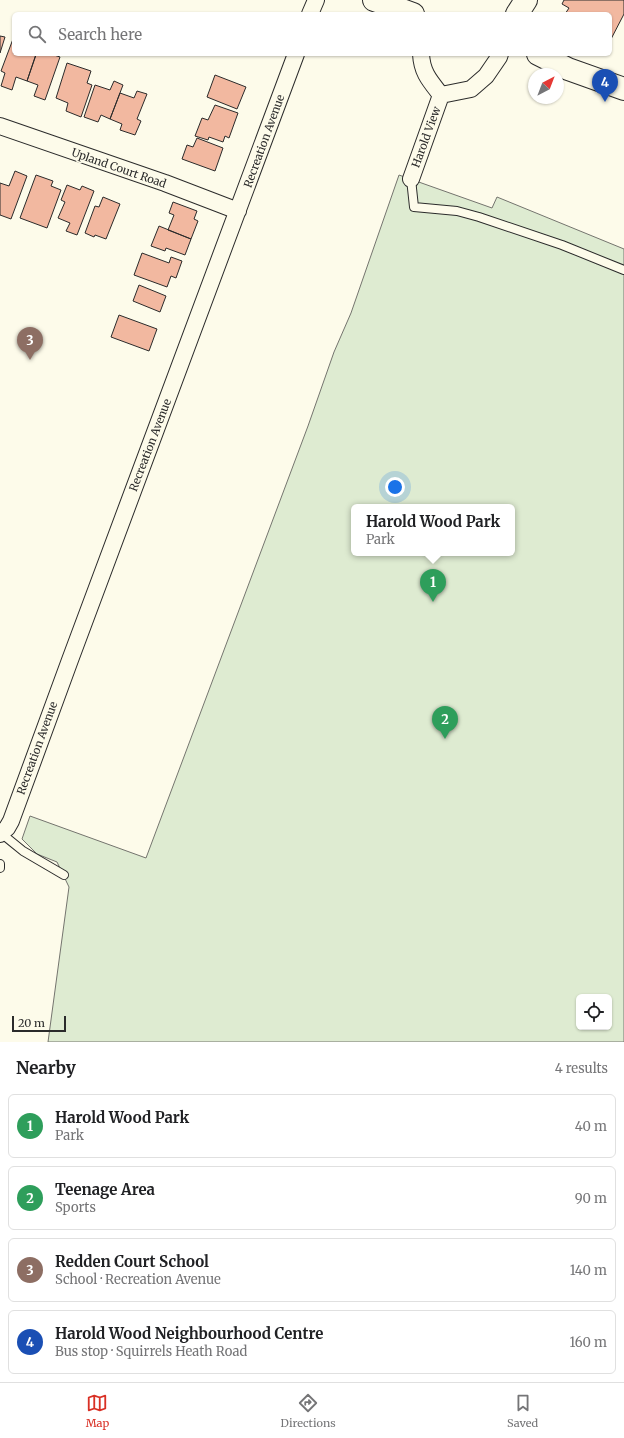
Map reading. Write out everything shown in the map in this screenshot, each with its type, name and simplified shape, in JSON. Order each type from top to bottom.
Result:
[{"type":"street","points":[[311,12],[316,0]]},
{"type":"street","points":[[374,0],[407,12]]},
{"type":"street","points":[[518,12],[526,0]]},
{"type":"street","name":"Recreation Avenue","points":[[1,834],[11,821],[295,56]]},
{"type":"street","points":[[421,56],[422,68],[428,79],[441,95],[471,88],[486,76],[499,56]]},
{"type":"street","points":[[542,56],[568,69],[624,89]]},
{"type":"street","name":"Harold View","points":[[411,179],[441,95]]},
{"type":"street","name":"Upland Court Road","points":[[0,126],[165,183],[238,211]]},
{"type":"lane","points":[[411,179],[414,207],[457,211],[479,217],[562,245],[624,270]]},
{"type":"lane","points":[[1,834],[23,851],[64,875]]},
{"type":"green space","points":[[399,175],[492,208],[497,197],[624,249],[624,1042],[48,1042],[69,887],[57,862],[37,854],[22,839],[30,816],[146,858],[308,426],[334,352],[351,313]]},
{"type":"building","points":[[564,0],[624,0],[624,14],[612,37],[612,12],[566,12],[569,8],[562,4]]},
{"type":"building","points":[[0,36],[5,37],[0,53]]},
{"type":"building","points":[[12,42],[12,56],[36,56],[27,81],[16,77],[12,90],[1,86],[5,73],[1,71]]},
{"type":"building","points":[[35,56],[60,57],[45,100],[34,96],[38,85],[27,81]]},
{"type":"building","points":[[67,63],[91,71],[87,83],[92,85],[81,117],[66,111],[68,103],[56,98]]},
{"type":"building","points":[[215,75],[246,87],[237,109],[207,97]]},
{"type":"building","points":[[114,81],[123,85],[110,119],[101,115],[98,122],[84,117],[95,85],[110,90]]},
{"type":"building","points":[[137,91],[147,94],[137,119],[141,121],[135,135],[120,130],[122,124],[110,119],[120,93],[134,98]]},
{"type":"building","points":[[215,105],[238,113],[229,138],[225,136],[223,142],[209,137],[208,140],[195,136],[202,118],[208,120]]},
{"type":"building","points":[[197,138],[223,148],[215,171],[182,159],[187,145],[193,147]]},
{"type":"building","points":[[15,171],[27,176],[11,219],[0,215],[0,183],[9,186]]},
{"type":"building","points":[[36,175],[53,181],[51,186],[61,190],[47,228],[20,218]]},
{"type":"building","points":[[67,185],[80,190],[82,186],[94,191],[77,235],[66,231],[70,223],[58,218],[65,202],[61,200]]},
{"type":"building","points":[[103,197],[120,204],[106,239],[95,235],[94,237],[85,233],[95,206],[99,207]]},
{"type":"building","points":[[173,202],[197,211],[194,219],[198,221],[191,239],[168,230],[174,215],[169,213]]},
{"type":"building","points":[[159,226],[191,239],[185,255],[166,248],[165,251],[151,246]]},
{"type":"building","points":[[142,253],[169,263],[171,257],[182,261],[176,278],[171,276],[167,287],[134,275]]},
{"type":"building","points":[[139,285],[166,296],[160,312],[133,301]]},
{"type":"building","points":[[119,315],[157,329],[149,351],[111,337]]},
{"type":"place","name":"Harold Wood Neighbourhood Centre","points":[[605,102]]},
{"type":"place","name":"Redden Court School","points":[[30,360]]},
{"type":"place","name":"Harold Wood Park","points":[[433,602]]},
{"type":"place","name":"Teenage Area","points":[[445,739]]}]
